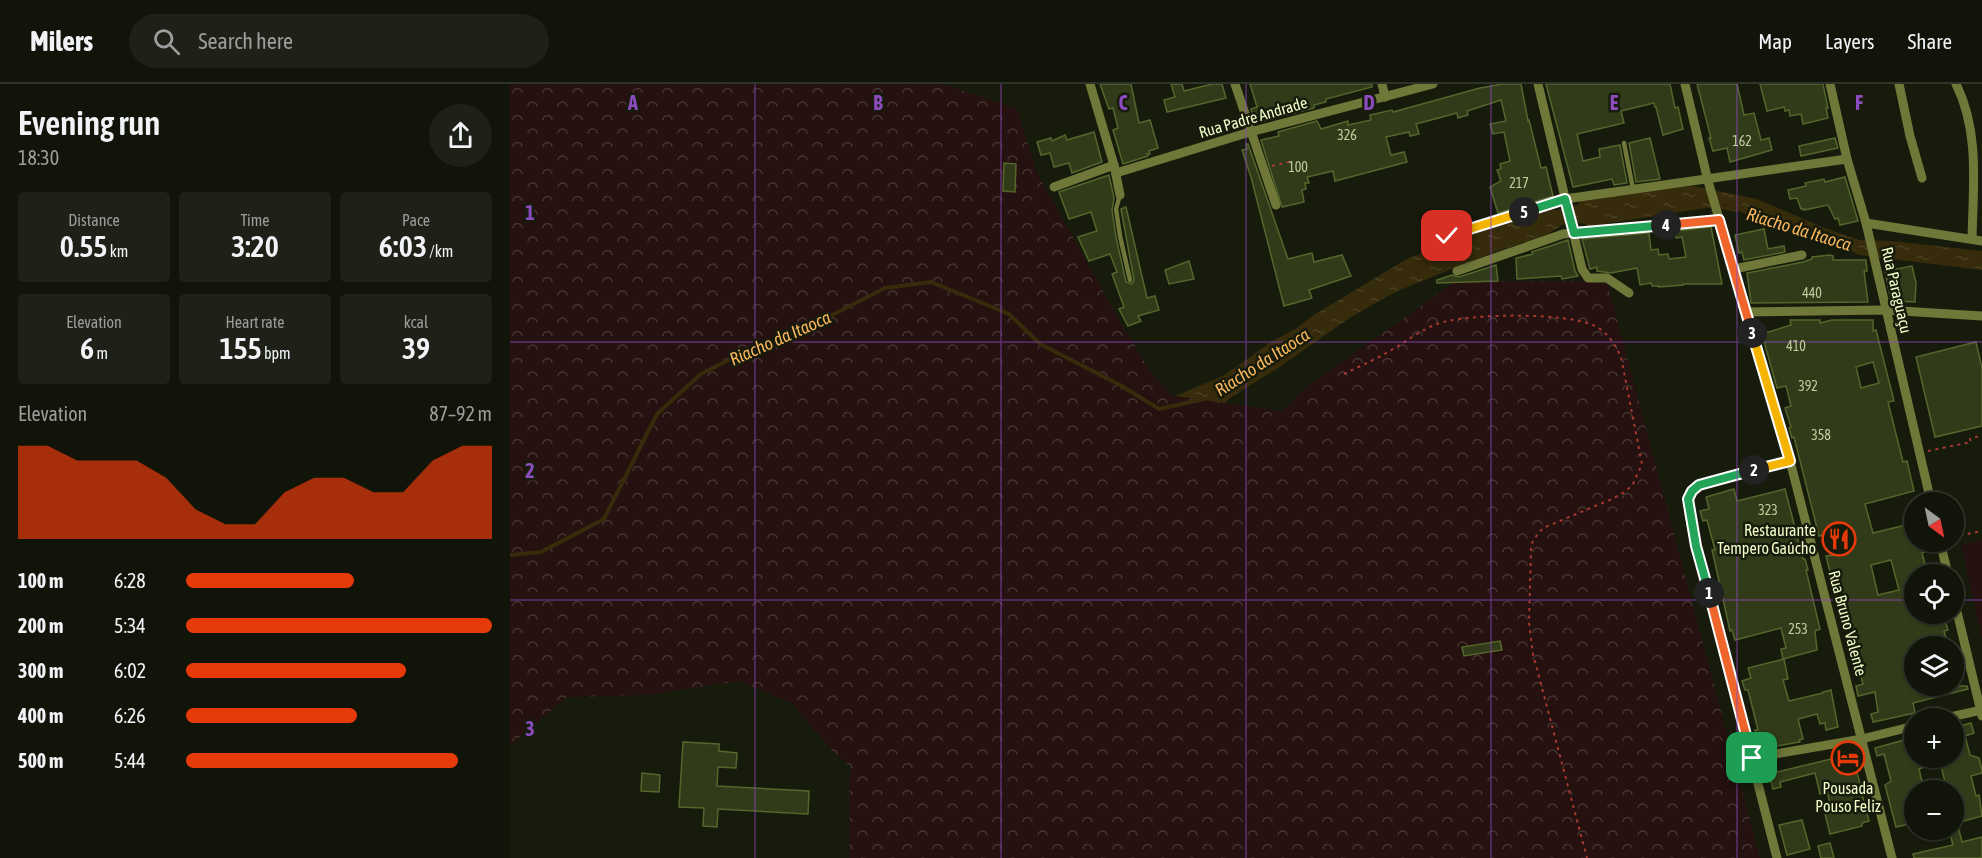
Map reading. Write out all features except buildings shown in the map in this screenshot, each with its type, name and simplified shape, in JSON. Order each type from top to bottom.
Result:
[{"type":"street","points":[[1090,84],[1115,169],[1120,195]]},
{"type":"street","points":[[1235,84],[1276,205]]},
{"type":"street","points":[[1382,84],[1385,97]]},
{"type":"street","name":"Rua Padre Andrade","points":[[1054,187],[1433,84]]},
{"type":"street","points":[[1538,84],[1582,269],[1586,277],[1607,278],[1629,293]]},
{"type":"street","name":"Rua Bruno Valente","points":[[1685,84],[1708,180],[1790,461],[1892,858]]},
{"type":"street","name":"Rua Paraguaçu","points":[[1830,84],[1847,159],[1867,227],[1929,492]]},
{"type":"street","points":[[1899,84],[1922,178]]},
{"type":"street","points":[[1956,84],[1967,107],[1971,126],[1972,239]]},
{"type":"street","points":[[1447,236],[1566,202],[1634,189],[1847,159]]},
{"type":"street","points":[[1458,271],[1574,230],[1719,218]]},
{"type":"street","points":[[1867,227],[1982,241]]},
{"type":"street","points":[[1734,269],[1802,255]]},
{"type":"street","points":[[1745,312],[1885,310],[1982,315]]},
{"type":"street","points":[[1777,858],[1696,546],[1688,499],[1699,485],[1790,461]]},
{"type":"street","points":[[1960,624],[1982,712],[1964,715]]},
{"type":"street","points":[[1752,758],[1862,739],[1904,728]]},
{"type":"lane","points":[[1624,143],[1634,189]]},
{"type":"lane","points":[[1120,195],[1116,210],[1119,236],[1130,280]]},
{"type":"path","points":[[1264,170],[1293,161]]},
{"type":"path","points":[[1344,374],[1427,329],[1465,318],[1523,317],[1581,321],[1597,327],[1606,334],[1617,349],[1621,357],[1642,464],[1639,473],[1633,484],[1612,499],[1543,528],[1533,540],[1531,549],[1529,623],[1533,654],[1587,858]]},
{"type":"path","points":[[1919,453],[1971,442],[1971,439],[1982,435]]},
{"type":"path","points":[[1964,535],[1982,531]]},
{"type":"green space","points":[[510,84],[943,84],[1017,109],[1037,173],[1122,325],[1148,368],[1171,395],[1283,411],[1305,388],[1456,281],[1607,281],[1760,858],[849,858],[850,766],[832,751],[793,704],[739,681],[648,695],[567,697],[510,746]]},
{"type":"green space","points":[[1982,540],[1982,639],[1963,552],[1964,544]]},
{"type":"water","points":[[1693,186],[1757,199],[1859,240],[1892,241],[1982,251],[1982,270],[1859,255],[1818,239],[1777,229],[1726,205],[1590,226],[1581,223],[1562,225],[1548,234],[1489,254],[1395,292],[1351,317],[1224,403],[1175,396],[1223,376],[1271,342],[1405,260],[1526,213],[1577,205],[1584,198]]},
{"type":"waterway","name":"Riacho da Itaoca","points":[[1717,206],[1736,210]]},
{"type":"waterway","name":"Riacho da Itaoca","points":[[510,555],[541,552],[604,519],[657,414],[701,374],[744,352],[811,326],[885,288],[931,282],[1009,314],[1040,344],[1120,385],[1159,409],[1204,399]]},
{"type":"place","name":"Restaurante Tempero Gaúcho","points":[[1839,539]]},
{"type":"place","name":"Pousada Pouso Feliz","points":[[1848,758]]},
{"type":"route","points":[[1447,236],[1565,199],[1574,233],[1719,220],[1790,461],[1699,485],[1695,487],[1688,499],[1696,546],[1752,758]]}]
